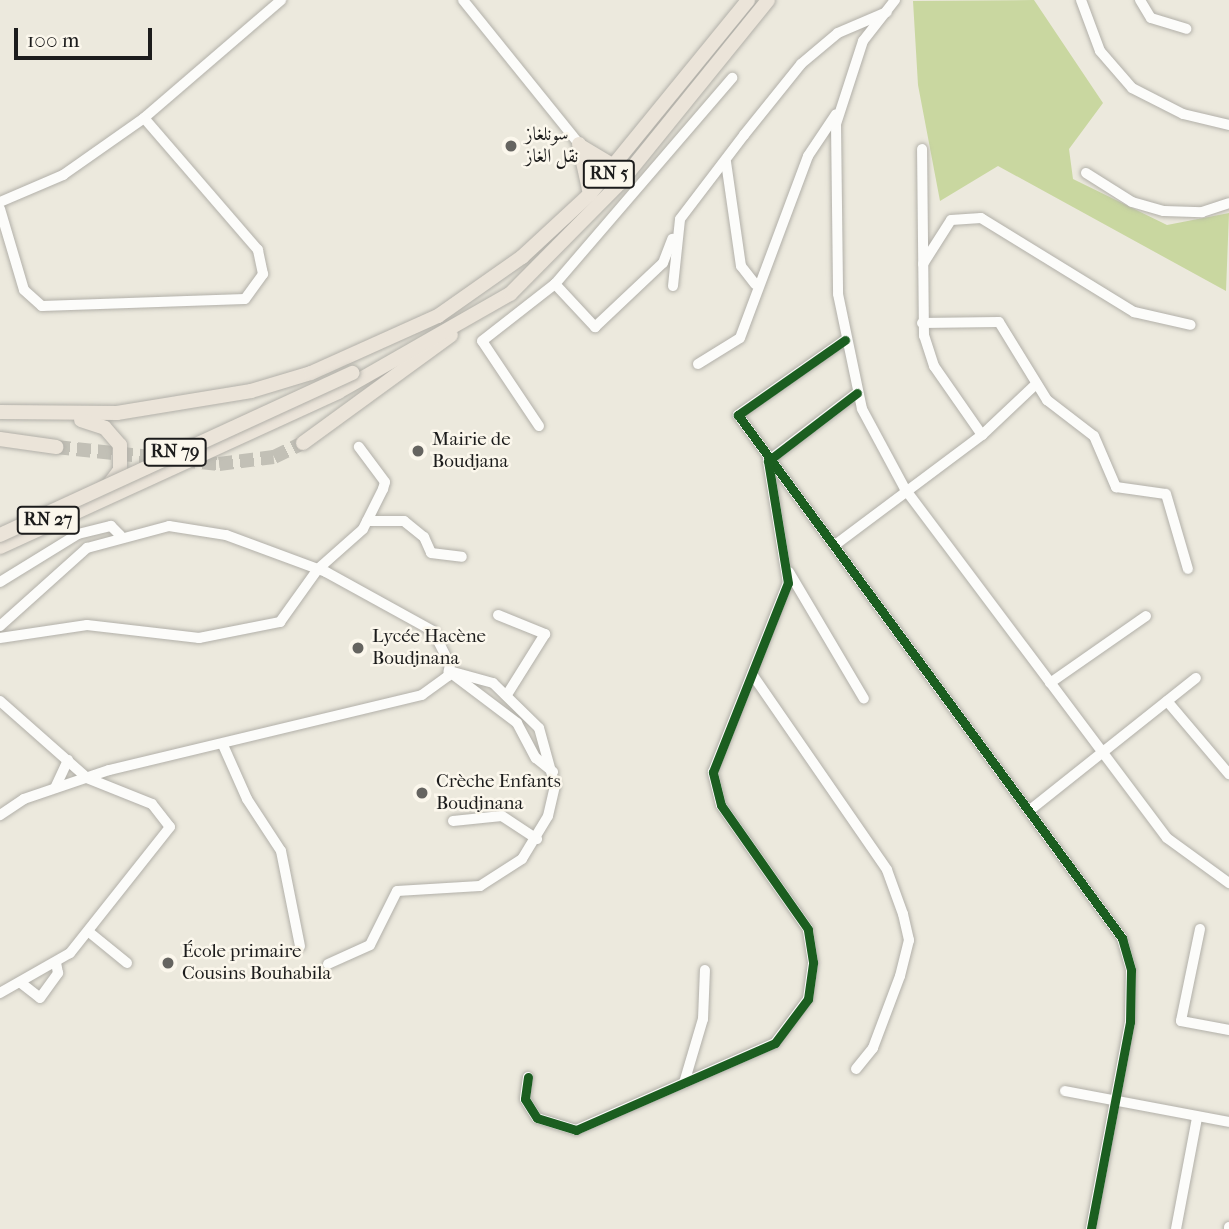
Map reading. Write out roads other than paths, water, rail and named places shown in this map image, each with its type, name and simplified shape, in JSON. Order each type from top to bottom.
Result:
[{"type":"highway","name":"RN 5","points":[[0,412],[60,416],[251,391],[312,373],[438,316],[522,257],[590,194],[615,167],[748,0]]},
{"type":"highway","name":"RN 5","points":[[303,443],[510,294],[581,225],[694,98],[767,3]]},
{"type":"highway","points":[[579,144],[615,167]]},
{"type":"highway","points":[[579,144],[590,194]]},
{"type":"highway","name":"RN 79","points":[[98,500],[236,441],[353,377],[438,316]]},
{"type":"highway","name":"RN 79","points":[[0,535],[353,377],[469,322]]},
{"type":"highway","points":[[60,416],[99,424],[120,445],[120,470],[98,500]]},
{"type":"highway","points":[[0,439],[56,447]]},
{"type":"highway","name":"RN 27","points":[[0,547],[98,500]]},
{"type":"street","points":[[0,202],[63,175],[144,118],[281,0]]},
{"type":"street","points":[[463,0],[579,144]]},
{"type":"street","points":[[698,364],[740,338],[755,284],[808,156],[837,112],[863,41],[895,0]]},
{"type":"street","points":[[1081,0],[1100,51],[1132,88],[1183,114],[1229,125]]},
{"type":"street","points":[[1140,0],[1151,18],[1186,29]]},
{"type":"street","points":[[555,284],[595,327],[663,263],[676,226],[801,64],[838,33],[887,12]]},
{"type":"street","points":[[538,426],[482,341],[555,284],[597,239],[732,78]]},
{"type":"street","points":[[837,112],[838,293],[857,393],[879,449],[905,489],[1167,838],[1229,883]]},
{"type":"street","points":[[0,209],[24,290],[42,306],[245,299],[263,274],[258,250],[144,118]]},
{"type":"street","points":[[922,149],[922,323],[934,366],[982,435]]},
{"type":"street","points":[[726,162],[741,266],[755,284]]},
{"type":"street","points":[[1086,173],[1132,202],[1164,211],[1202,212],[1229,203]]},
{"type":"street","points":[[921,269],[945,226],[981,218],[1134,312],[1191,325]]},
{"type":"street","points":[[581,225],[597,239]]},
{"type":"street","points":[[673,286],[676,226]]},
{"type":"street","points":[[922,323],[999,322],[1035,385],[1094,436],[1116,487],[1166,494],[1188,569]]},
{"type":"street","points":[[845,340],[738,415],[768,461],[835,545],[1115,925],[1127,953],[1129,1022],[1091,1229]]},
{"type":"street","points":[[835,545],[905,489],[982,435],[1035,385]]},
{"type":"street","points":[[768,461],[857,393]]},
{"type":"street","points":[[0,638],[11,641],[65,626],[173,638],[263,628],[290,614],[318,569],[367,522],[385,482],[359,447]]},
{"type":"street","points":[[768,461],[789,571],[864,699]]},
{"type":"street","points":[[367,522],[404,521],[424,537],[430,553],[462,557]]},
{"type":"street","points":[[0,582],[78,534],[111,526],[120,535]]},
{"type":"street","points":[[0,626],[87,548],[120,535],[191,528],[318,569],[433,631],[447,651],[449,671],[517,723],[536,758],[553,772]]},
{"type":"street","points":[[528,1077],[528,1108],[565,1131],[684,1083],[781,1038],[813,982],[807,929],[714,788],[716,757],[752,674],[789,571]]},
{"type":"street","points":[[498,615],[545,634],[508,693]]},
{"type":"street","points":[[1050,683],[1146,616]]},
{"type":"street","points":[[328,964],[370,945],[386,901],[397,891],[480,886],[522,859],[537,839],[548,816],[553,772],[539,729],[508,693],[449,671]]},
{"type":"street","points":[[0,815],[55,788],[88,778],[422,695],[449,671]]},
{"type":"street","points":[[752,674],[887,870],[903,914],[909,940],[900,975],[873,1048],[856,1069]]},
{"type":"street","points":[[1030,810],[1104,754],[1196,678]]},
{"type":"street","points":[[0,701],[88,778],[152,804],[170,827],[89,932],[56,963],[21,983],[2,990]]},
{"type":"street","points":[[1167,701],[1229,774]]},
{"type":"street","points":[[223,745],[247,799],[281,851],[300,946]]},
{"type":"street","points":[[55,788],[68,760]]},
{"type":"street","points":[[453,821],[502,816],[537,839]]},
{"type":"street","points":[[1200,929],[1181,1021],[1229,1030]]},
{"type":"street","points":[[89,932],[127,963]]},
{"type":"street","points":[[21,983],[40,998],[58,974],[56,963]]},
{"type":"street","points":[[684,1083],[703,1019],[705,970]]},
{"type":"street","points":[[1065,1091],[1229,1122]]},
{"type":"street","points":[[1176,1229],[1197,1118]]},
{"type":"tunnel","points":[[56,447],[219,464],[274,457],[303,443]]},
{"type":"place","name":"سونلغاز نقل الغاز","points":[[511,146]]},
{"type":"place","name":"Mairie de Boudjana","points":[[418,451]]},
{"type":"place","name":"Lycée Hacène Boudjnana","points":[[358,648]]},
{"type":"place","name":"Crèche Enfants Boudjnana","points":[[422,793]]},
{"type":"place","name":"École primaire Cousins Bouhabila","points":[[168,963]]}]
